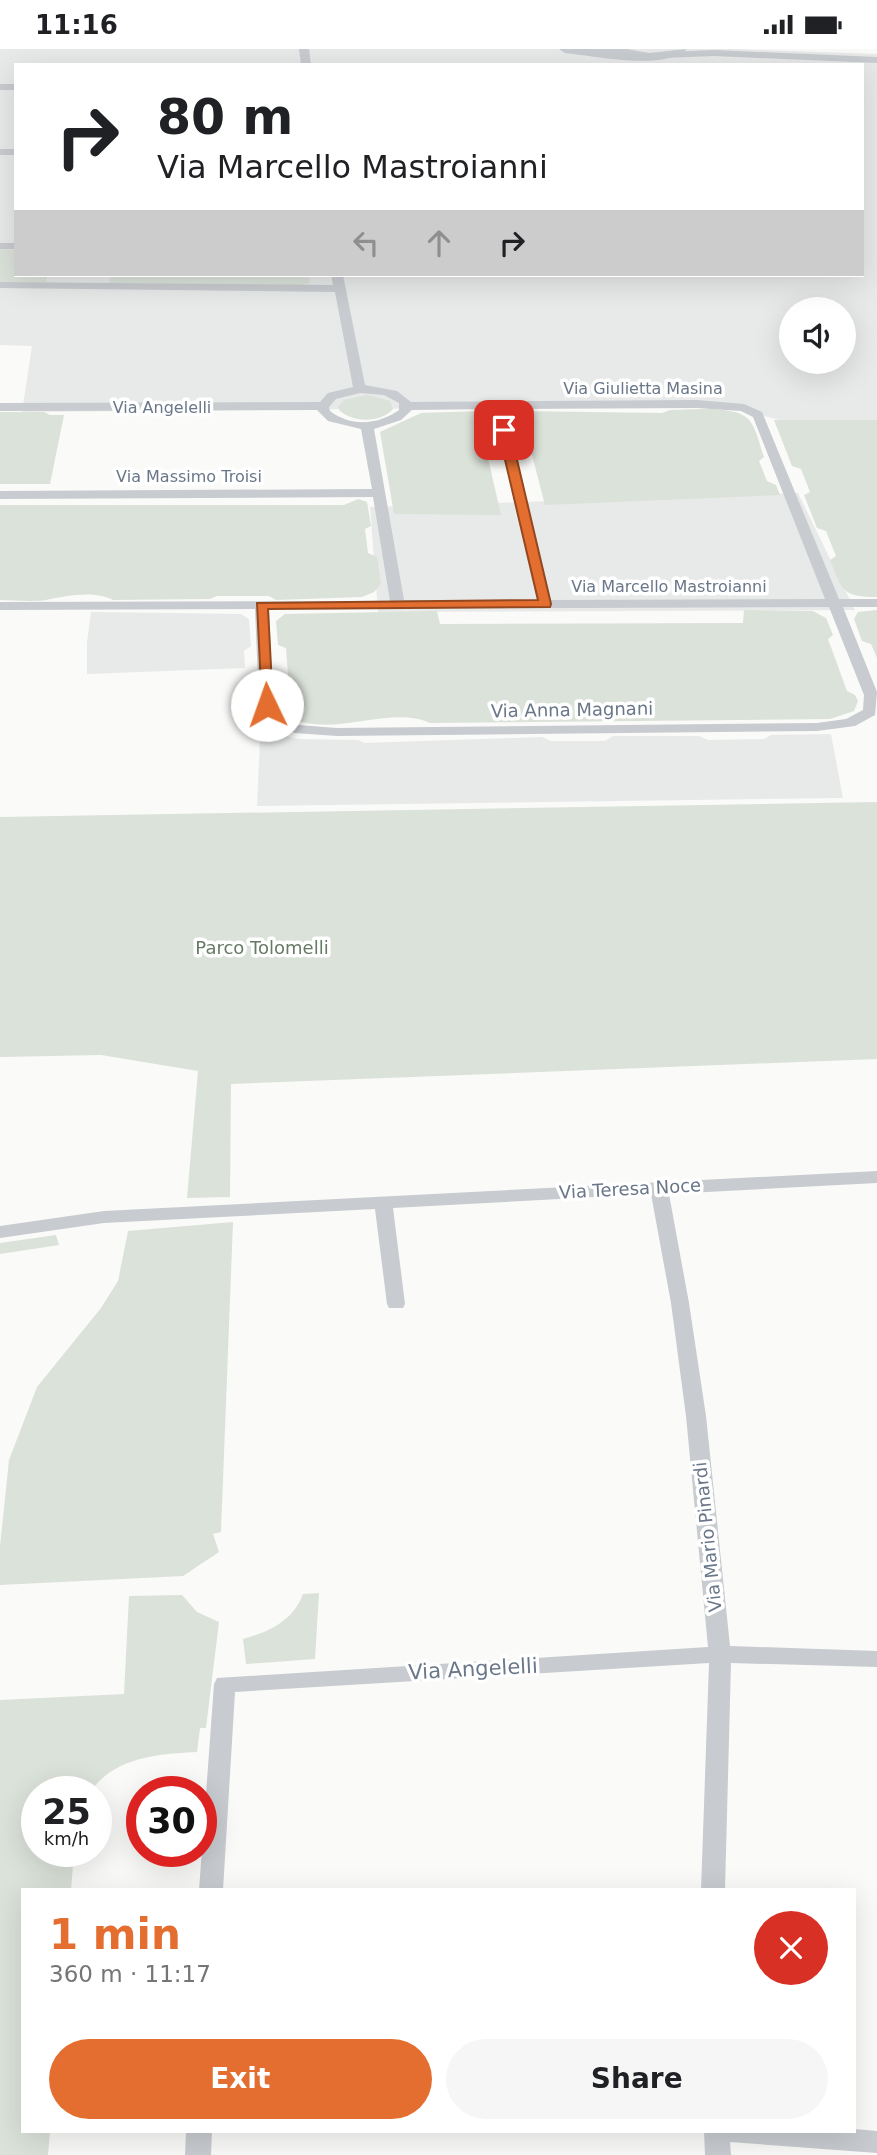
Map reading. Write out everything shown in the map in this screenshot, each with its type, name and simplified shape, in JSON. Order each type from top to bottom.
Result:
[{"type":"street","points":[[565,49],[664,55],[714,53],[877,59]]},
{"type":"street","points":[[664,55],[681,49]]},
{"type":"street","points":[[693,49],[714,53]]},
{"type":"street","points":[[337,277],[360,389]]},
{"type":"street","points":[[0,285],[340,289]]},
{"type":"street","points":[[360,389],[396,395],[407,406],[398,418],[367,425],[339,422],[329,417],[323,406],[332,396],[360,389]]},
{"type":"street","name":"Via Giulietta Masina","points":[[407,406],[697,404],[744,408],[758,415],[834,603]]},
{"type":"street","points":[[498,405],[545,604]]},
{"type":"street","name":"Via Angelelli","points":[[0,407],[323,406]]},
{"type":"street","points":[[367,425],[398,605]]},
{"type":"street","name":"Via Massimo Troisi","points":[[0,495],[378,493]]},
{"type":"street","name":"Via Anna Magnani","points":[[262,606],[267,705],[271,717],[295,729],[337,732],[817,727],[850,723],[862,719],[870,712],[872,704],[834,603]]},
{"type":"street","name":"Via Marcello Mastroianni","points":[[0,606],[877,603]]},
{"type":"street","name":"Via Teresa Noce","points":[[0,1231],[104,1217],[877,1177]]},
{"type":"street","name":"Via Mario Pinardi","points":[[659,1188],[680,1303],[696,1416],[720,1654],[713,1888]]},
{"type":"street","points":[[383,1202],[396,1304]]},
{"type":"street","name":"Via Angelelli","points":[[211,1888],[225,1684],[720,1654],[877,1659]]},
{"type":"street","points":[[198,2155],[199,2133]]},
{"type":"street","points":[[717,2133],[718,2155]]},
{"type":"street","points":[[756,2133],[877,2142]]},
{"type":"shaded area","points":[[0,49],[735,49],[877,54],[877,421],[787,422],[741,410],[685,406],[22,412],[32,346],[0,345]]},
{"type":"shaded area","points":[[798,493],[855,610],[378,612],[370,507]]},
{"type":"shaded area","points":[[91,612],[241,614],[249,619],[251,646],[244,651],[245,668],[87,674]]},
{"type":"shaded area","points":[[269,732],[298,739],[358,740],[365,743],[542,737],[551,741],[605,741],[613,736],[699,736],[708,740],[764,739],[771,735],[831,734],[843,798],[257,806],[260,738]]},
{"type":"green space","points":[[0,249],[14,250],[14,277],[47,277],[46,282],[0,282]]},
{"type":"green space","points":[[110,277],[309,277],[310,283],[301,285],[109,283]]},
{"type":"green space","points":[[367,395],[390,401],[393,409],[382,417],[367,420],[352,418],[338,407],[344,400]]},
{"type":"green space","points":[[713,409],[744,416],[750,421],[756,434],[764,457],[759,461],[767,481],[776,485],[780,495],[545,505],[522,417],[512,413],[662,413],[670,410]]},
{"type":"green space","points":[[481,411],[488,414],[479,419],[501,515],[394,514],[380,432],[421,413]]},
{"type":"green space","points":[[0,412],[64,415],[50,484],[0,484]]},
{"type":"green space","points":[[774,420],[877,420],[877,597],[850,593],[841,585],[830,560],[836,556],[826,531],[817,528],[804,495],[810,492],[801,469],[792,466]]},
{"type":"green space","points":[[358,499],[367,502],[371,526],[365,529],[368,553],[377,557],[381,584],[374,592],[362,597],[276,600],[269,596],[217,596],[210,599],[113,600],[89,595],[41,601],[0,600],[0,505],[344,505]]},
{"type":"green space","points":[[744,610],[813,611],[826,618],[833,635],[828,639],[847,691],[855,695],[858,701],[854,711],[830,719],[430,723],[395,717],[336,724],[299,721],[282,712],[279,679],[288,675],[286,648],[278,645],[276,621],[285,614],[437,611],[440,624],[743,623]]},
{"type":"green space","points":[[877,610],[877,658],[871,644],[862,641],[854,619],[858,612]]},
{"type":"green space","name":"Parco Tolomelli","points":[[877,802],[877,1059],[231,1084],[230,1197],[187,1198],[198,1071],[101,1055],[0,1057],[0,817]]},
{"type":"green space","points":[[233,1222],[221,1532],[213,1534],[219,1552],[183,1576],[0,1585],[0,1546],[9,1460],[37,1387],[101,1308],[118,1281],[128,1231]]},
{"type":"green space","points":[[56,1235],[59,1245],[0,1254],[0,1243]]},
{"type":"green space","points":[[319,1593],[315,1659],[246,1664],[243,1639],[279,1624],[293,1611],[303,1594]]},
{"type":"green space","points":[[182,1595],[197,1612],[219,1622],[206,1728],[200,1728],[197,1752],[152,1756],[124,1764],[105,1776],[21,1776],[21,1867],[73,1867],[71,1888],[21,1888],[21,2133],[50,2133],[48,2155],[0,2155],[0,1700],[124,1694],[129,1596]]},
{"type":"route","points":[[267,705],[262,606],[545,604],[504,430]]}]
